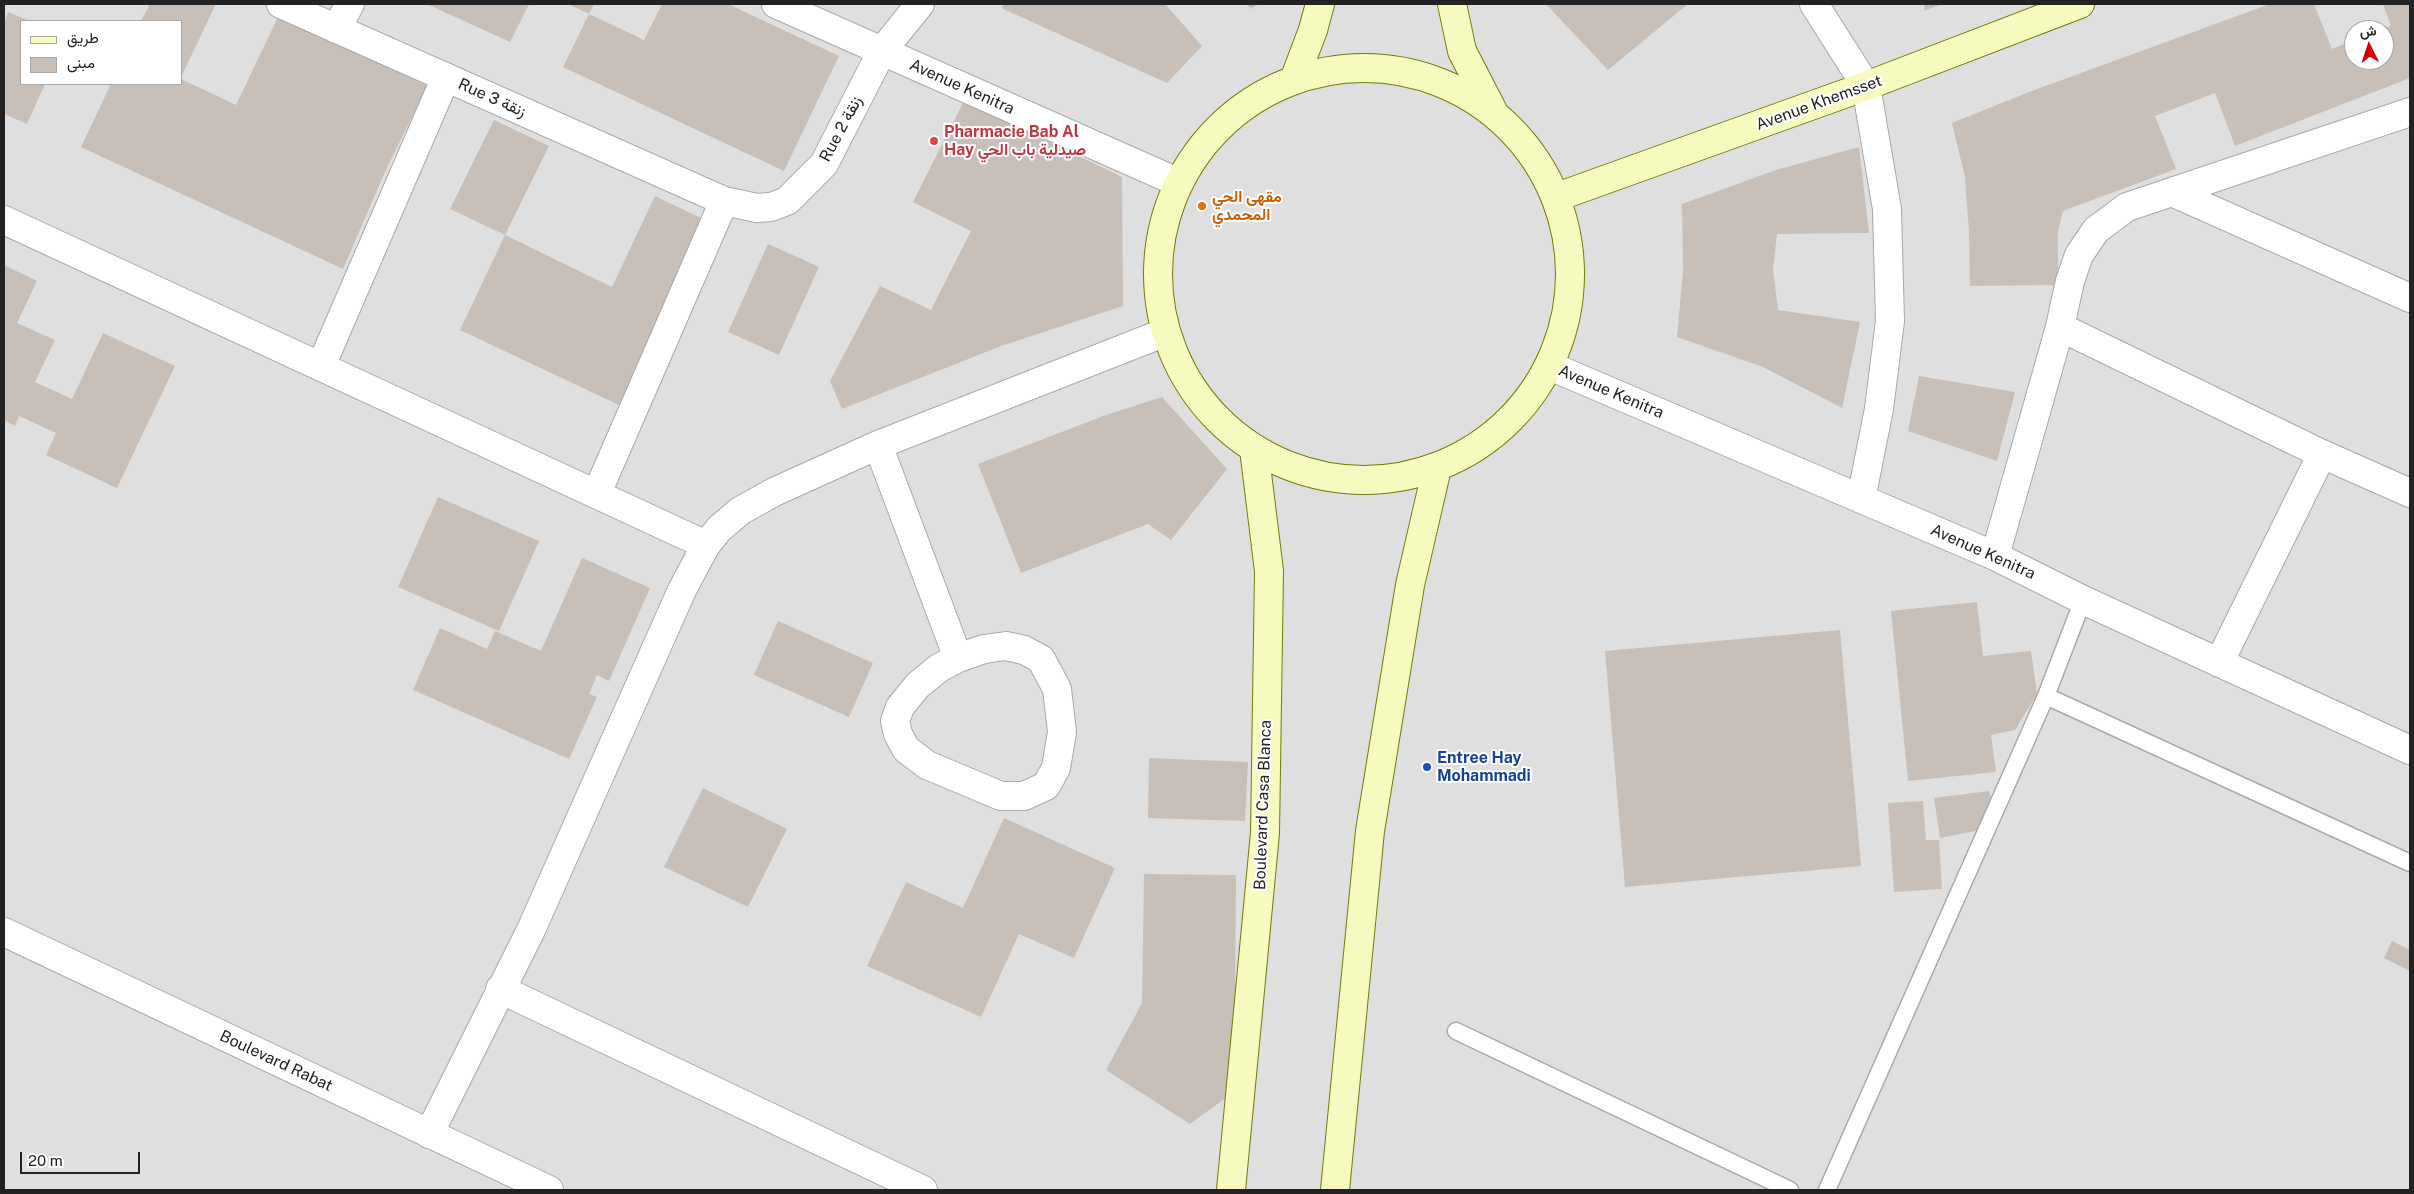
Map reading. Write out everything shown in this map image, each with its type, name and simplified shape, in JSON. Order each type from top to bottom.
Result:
[{"type":"main road","points":[[1294,80],[1313,30],[1320,4]]},
{"type":"main road","points":[[1452,4],[1462,50],[1494,113]]},
{"type":"main road","name":"Avenue Khemsset","points":[[1557,197],[1866,86],[2080,4]]},
{"type":"main road","points":[[1363,68],[1433,79],[1494,113],[1531,151],[1557,197],[1571,254],[1569,311],[1550,366],[1503,428],[1437,468],[1375,480],[1312,474],[1254,449],[1217,420],[1187,382],[1166,332],[1158,251],[1175,181],[1216,130],[1252,101],[1294,80],[1363,68]]},
{"type":"main road","name":"Boulevard Casa Blanca","points":[[1232,1190],[1265,833],[1269,571],[1254,449]]},
{"type":"main road","points":[[1335,1190],[1370,831],[1410,585],[1437,468]]},
{"type":"street","name":"Rue 3 زنقة","points":[[281,4],[714,197]]},
{"type":"street","points":[[336,29],[350,4]]},
{"type":"street","name":"Avenue Kenitra","points":[[776,4],[1175,181]]},
{"type":"street","name":"Rue 2 زنقة","points":[[714,197],[757,208],[771,207],[787,201],[806,184],[824,164],[882,51],[920,4]]},
{"type":"street","points":[[1814,4],[1866,86],[1888,209],[1890,321],[1880,408],[1861,499]]},
{"type":"street","points":[[321,366],[446,77]]},
{"type":"street","points":[[1996,556],[2060,327],[2070,281],[2079,255],[2096,230],[2127,207],[2174,193],[2410,112]]},
{"type":"street","points":[[2174,193],[2410,298]]},
{"type":"street","points":[[597,493],[714,197]]},
{"type":"street","points":[[4,220],[706,545]]},
{"type":"street","points":[[2060,327],[2322,454],[2410,493]]},
{"type":"street","points":[[429,1134],[531,930],[682,590],[706,545],[719,529],[749,506],[774,492],[878,445],[1166,332]]},
{"type":"street","name":"Avenue Kenitra","points":[[1550,366],[1996,556],[2084,600],[2410,750]]},
{"type":"street","points":[[878,445],[958,658]]},
{"type":"street","points":[[2219,663],[2322,454]]},
{"type":"street","points":[[1006,646],[1024,650],[1041,659],[1057,689],[1062,732],[1056,768],[1046,786],[1024,796],[1001,796],[941,772],[927,765],[906,749],[898,734],[895,721],[900,707],[918,685],[939,668],[958,658],[984,649],[1006,646]]},
{"type":"street","name":"Boulevard Rabat","points":[[4,932],[548,1190]]},
{"type":"street","points":[[500,989],[923,1190]]},
{"type":"lane","points":[[1827,1190],[2046,696],[2084,600]]},
{"type":"lane","points":[[2046,696],[2410,863]]},
{"type":"lane","points":[[1456,1031],[1790,1190]]},
{"type":"shaded area","points":[[4,4],[2410,4],[2410,1190],[4,1190]]},
{"type":"building","points":[[150,4],[209,4],[215,6],[182,75],[182,20],[142,20]]},
{"type":"building","points":[[427,4],[529,4],[510,42]]},
{"type":"building","points":[[568,4],[594,4],[589,14]]},
{"type":"building","points":[[662,4],[728,4],[839,56],[784,171],[563,67],[589,14],[644,40]]},
{"type":"building","points":[[1004,4],[1165,4],[1202,46],[1167,83],[1001,8]]},
{"type":"building","points":[[1247,4],[1258,4],[1251,9]]},
{"type":"building","points":[[1546,4],[1688,4],[1608,70]]},
{"type":"building","points":[[1925,4],[1942,4],[1924,11]]},
{"type":"building","points":[[2270,4],[2314,4],[2332,49],[2344,44],[2344,70],[2394,70],[2394,20],[2389,20],[2383,4],[2410,4],[2410,78],[2235,146],[2215,93],[2155,116],[2176,169],[2063,211],[2058,231],[2058,285],[1970,286],[1969,231],[1965,177],[1952,123],[2029,92]]},
{"type":"building","points":[[8,12],[28,20],[20,20],[20,85],[45,85],[27,124],[4,114],[4,23]]},
{"type":"building","points":[[279,15],[427,86],[384,174],[343,269],[81,147],[111,85],[182,85],[182,79],[236,105]]},
{"type":"building","points":[[964,101],[1122,177],[1123,306],[1001,346],[842,409],[830,381],[880,286],[931,310],[971,231],[913,202]]},
{"type":"building","points":[[494,120],[549,146],[505,235],[450,209]]},
{"type":"building","points":[[1859,147],[1869,233],[1777,234],[1773,269],[1778,310],[1860,322],[1842,408],[1763,367],[1677,337],[1683,271],[1682,204],[1776,170]]},
{"type":"building","points":[[655,196],[707,221],[619,405],[460,330],[505,235],[612,287]]},
{"type":"building","points":[[768,244],[819,267],[779,355],[728,332]]},
{"type":"building","points":[[4,265],[37,281],[17,323],[55,340],[35,382],[72,399],[103,333],[175,366],[117,488],[46,455],[56,433],[19,416],[15,426],[4,420]]},
{"type":"building","points":[[1919,376],[2015,392],[1997,461],[1908,431]]},
{"type":"building","points":[[1162,397],[1227,469],[1171,540],[1148,524],[1021,573],[978,464],[1106,415]]},
{"type":"building","points":[[438,497],[539,541],[499,631],[398,587]]},
{"type":"building","points":[[582,558],[650,588],[609,681],[597,675],[589,694],[597,697],[569,759],[413,690],[440,628],[487,649],[495,631],[541,651]]},
{"type":"building","points":[[1977,602],[1983,656],[2031,651],[2037,694],[2015,730],[1991,735],[1996,772],[1908,781],[1891,611]]},
{"type":"building","points":[[778,621],[873,663],[849,717],[754,675]]},
{"type":"building","points":[[1840,630],[1861,866],[1625,887],[1605,651]]},
{"type":"building","points":[[1149,758],[1248,762],[1245,821],[1148,818]]},
{"type":"building","points":[[703,788],[787,829],[748,907],[664,867]]},
{"type":"building","points":[[1989,791],[1993,808],[1980,830],[1940,838],[1934,798]]},
{"type":"building","points":[[1923,801],[1926,840],[1939,840],[1942,889],[1894,892],[1888,803]]},
{"type":"building","points":[[1004,818],[1115,868],[1074,958],[1019,934],[981,1017],[867,966],[906,882],[963,908]]},
{"type":"building","points":[[1144,874],[1236,875],[1235,1005],[1227,1097],[1190,1124],[1106,1070],[1142,1003]]},
{"type":"building","points":[[2392,941],[2410,950],[2410,971],[2384,958]]},
{"type":"place","name":"Pharmacie Bab Al Hay صيدلية باب الحي","points":[[934,141]]},
{"type":"place","name":"مقهى الحي المحمدي","points":[[1202,206]]},
{"type":"place","name":"Entree Hay Mohammadi","points":[[1427,767]]}]
